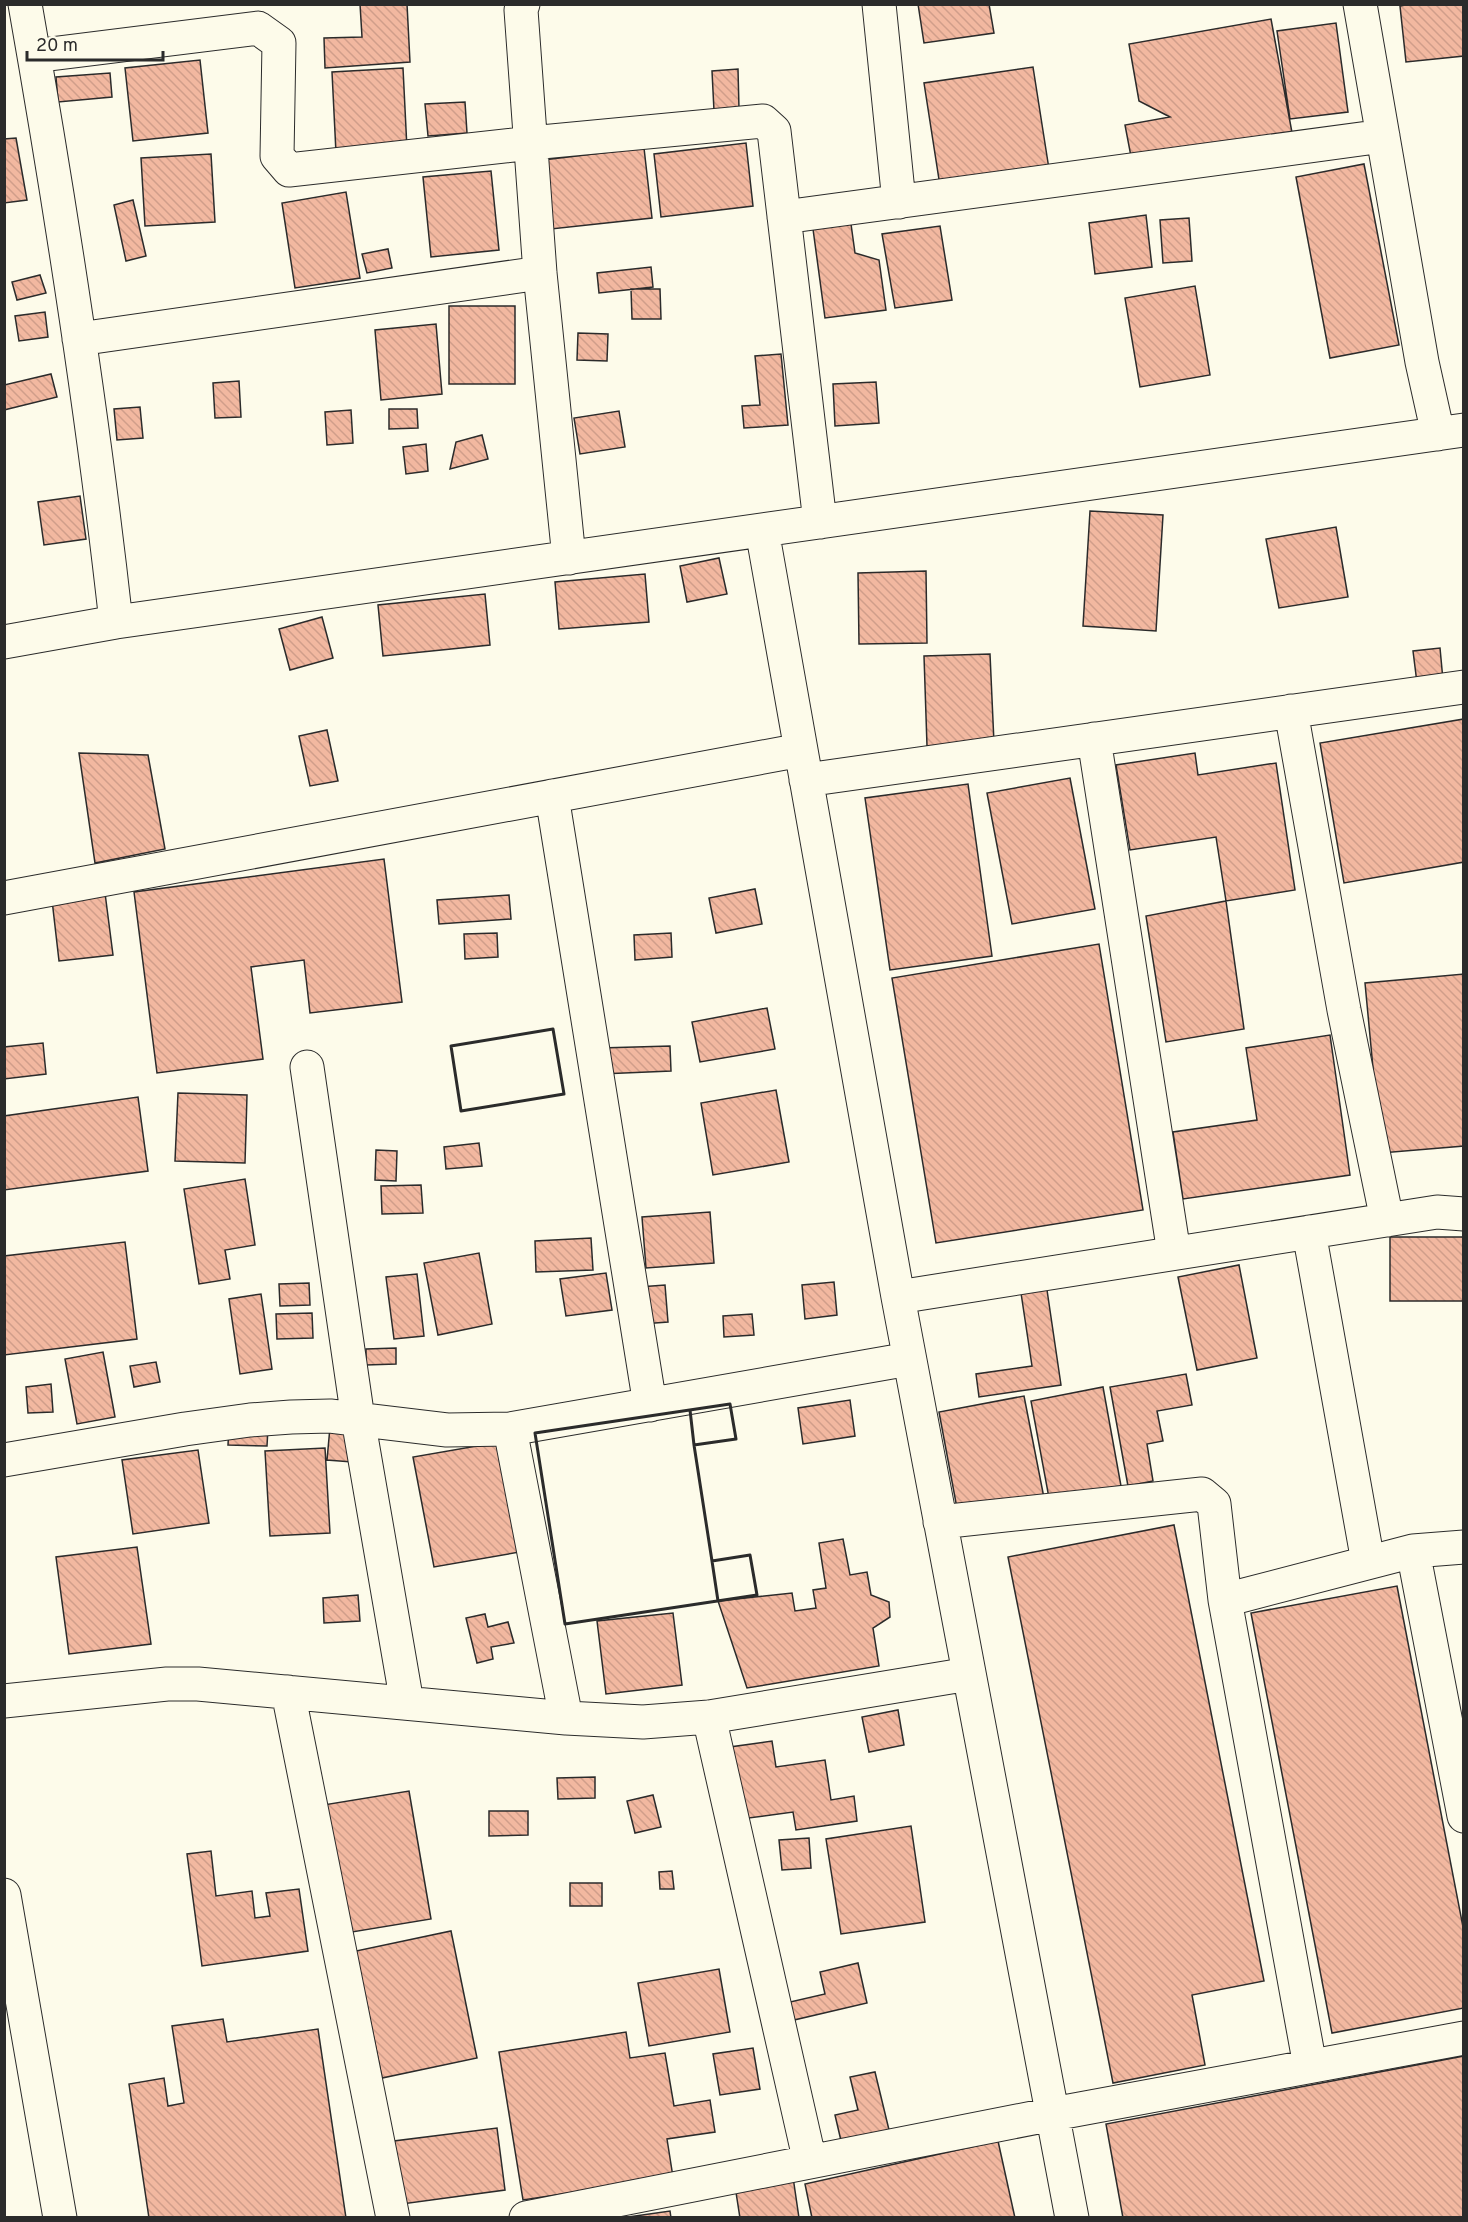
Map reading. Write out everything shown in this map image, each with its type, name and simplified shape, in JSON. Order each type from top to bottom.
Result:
[{"type":"street","points":[[25,4],[56,181],[105,518],[116,622]]},
{"type":"street","points":[[523,4],[521,10],[540,273],[569,558]]},
{"type":"street","points":[[879,4],[899,202]]},
{"type":"street","points":[[4,642],[116,622],[1451,432],[1422,362],[1360,4]]},
{"type":"street","points":[[34,56],[258,28],[279,43],[277,156],[289,170],[531,143],[763,121],[774,131],[820,522]]},
{"type":"street","points":[[784,217],[1383,135]]},
{"type":"street","points":[[79,339],[540,273]]},
{"type":"street","points":[[762,530],[909,1359],[1072,2217]]},
{"type":"street","points":[[4,898],[552,796],[804,765],[1094,739],[1464,687]]},
{"type":"street","points":[[1290,711],[1344,1010],[1387,1220]]},
{"type":"street","points":[[1094,739],[1174,1253]]},
{"type":"street","points":[[552,796],[650,1405]]},
{"type":"street","points":[[307,1067],[358,1419],[407,1703]]},
{"type":"street","points":[[898,1297],[1437,1212],[1464,1214]]},
{"type":"street","points":[[1309,1232],[1368,1562]]},
{"type":"street","points":[[4,1460],[250,1420],[330,1416],[447,1430],[510,1429],[909,1359]]},
{"type":"street","points":[[510,1429],[566,1718]]},
{"type":"street","points":[[940,1522],[1202,1494],[1215,1504],[1225,1600],[1310,2066]]},
{"type":"street","points":[[1225,1600],[1413,1551],[1464,1547]]},
{"type":"street","points":[[1413,1551],[1464,1816]]},
{"type":"street","points":[[4,1701],[167,1684],[234,1686],[566,1718],[643,1722],[709,1717],[969,1674]]},
{"type":"street","points":[[288,1692],[393,2217]]},
{"type":"street","points":[[709,1717],[810,2162]]},
{"type":"street","points":[[4,1895],[60,2217]]},
{"type":"street","points":[[526,2217],[1053,2114],[1464,2038]]},
{"type":"building","points":[[360,4],[407,4],[410,62],[325,68],[324,38],[362,37]]},
{"type":"building","points":[[918,4],[989,4],[994,33],[924,43]]},
{"type":"building","points":[[1464,4],[1464,56],[1406,62],[1400,6]]},
{"type":"building","points":[[1271,19],[1293,138],[1133,167],[1125,125],[1170,117],[1139,101],[1129,44]]},
{"type":"building","points":[[1336,23],[1348,112],[1290,119],[1277,31]]},
{"type":"building","points":[[200,60],[208,133],[133,141],[125,68]]},
{"type":"building","points":[[1033,67],[1049,169],[940,186],[924,83]]},
{"type":"building","points":[[403,68],[407,149],[336,153],[332,72]]},
{"type":"building","points":[[738,69],[739,109],[714,111],[712,71]]},
{"type":"building","points":[[110,73],[112,97],[58,102],[56,77]]},
{"type":"building","points":[[465,102],[467,133],[428,136],[425,104]]},
{"type":"building","points":[[16,138],[27,200],[4,203],[4,139]]},
{"type":"building","points":[[746,143],[753,206],[661,217],[654,154]]},
{"type":"building","points":[[644,148],[652,218],[551,229],[543,160]]},
{"type":"building","points":[[211,154],[215,222],[145,226],[141,158]]},
{"type":"building","points":[[1364,164],[1399,345],[1330,358],[1296,177]]},
{"type":"building","points":[[491,171],[499,250],[431,257],[423,177]]},
{"type":"building","points":[[346,192],[360,278],[295,288],[282,203]]},
{"type":"building","points":[[133,200],[146,256],[126,261],[114,205]]},
{"type":"building","points":[[1146,215],[1152,267],[1095,274],[1089,223]]},
{"type":"building","points":[[1189,218],[1192,261],[1163,263],[1160,220]]},
{"type":"building","points":[[851,224],[855,253],[879,260],[886,310],[825,318],[813,229]]},
{"type":"building","points":[[940,226],[952,300],[895,308],[882,234]]},
{"type":"building","points":[[388,249],[392,268],[367,273],[362,254]]},
{"type":"building","points":[[651,267],[653,287],[599,293],[597,273]]},
{"type":"building","points":[[40,275],[46,293],[17,300],[12,282]]},
{"type":"building","points":[[1195,286],[1210,375],[1140,387],[1125,298]]},
{"type":"building","points":[[631,289],[660,289],[661,319],[632,319]]},
{"type":"building","points":[[449,306],[515,306],[515,384],[449,384]]},
{"type":"building","points":[[45,312],[48,337],[19,341],[15,316]]},
{"type":"building","points":[[436,324],[442,394],[381,400],[375,330]]},
{"type":"building","points":[[578,333],[608,334],[607,361],[577,360]]},
{"type":"building","points":[[781,354],[788,425],[744,428],[742,406],[760,405],[755,356]]},
{"type":"building","points":[[51,374],[57,397],[4,410],[4,385]]},
{"type":"building","points":[[239,381],[241,417],[215,418],[213,383]]},
{"type":"building","points":[[876,382],[879,423],[835,426],[833,384]]},
{"type":"building","points":[[140,407],[143,438],[117,440],[114,409]]},
{"type":"building","points":[[389,409],[417,409],[418,428],[389,429]]},
{"type":"building","points":[[351,410],[353,443],[327,445],[325,412]]},
{"type":"building","points":[[619,411],[625,447],[580,454],[574,418]]},
{"type":"building","points":[[482,435],[488,459],[450,469],[456,442]]},
{"type":"building","points":[[426,444],[428,471],[406,474],[403,447]]},
{"type":"building","points":[[80,496],[86,539],[44,545],[38,502]]},
{"type":"building","points":[[1090,511],[1163,515],[1156,631],[1083,626]]},
{"type":"building","points":[[1336,527],[1348,597],[1279,608],[1266,539]]},
{"type":"building","points":[[719,558],[727,594],[687,602],[680,566]]},
{"type":"building","points":[[926,571],[927,643],[859,644],[858,573]]},
{"type":"building","points":[[645,574],[649,622],[559,629],[555,582]]},
{"type":"building","points":[[485,594],[490,645],[383,656],[378,605]]},
{"type":"building","points":[[322,617],[333,658],[290,670],[279,629]]},
{"type":"building","points":[[1440,648],[1443,680],[1417,683],[1413,651]]},
{"type":"building","points":[[990,654],[994,743],[927,746],[924,656]]},
{"type":"building","points":[[1464,719],[1464,862],[1344,883],[1320,743]]},
{"type":"building","points":[[327,730],[338,781],[310,786],[299,736]]},
{"type":"building","points":[[79,753],[148,755],[165,849],[95,863]]},
{"type":"building","points":[[1195,753],[1198,775],[1276,763],[1295,890],[1226,901],[1216,837],[1130,850],[1116,765]]},
{"type":"building","points":[[1070,778],[1095,909],[1012,924],[987,793]]},
{"type":"building","points":[[968,784],[992,956],[890,970],[865,798]]},
{"type":"building","points":[[384,859],[402,1002],[310,1013],[304,960],[251,967],[263,1059],[157,1073],[134,892]]},
{"type":"building","points":[[755,889],[762,924],[716,933],[709,898]]},
{"type":"building","points":[[105,893],[113,955],[59,961],[52,900]]},
{"type":"building","points":[[509,895],[511,919],[439,924],[437,900]]},
{"type":"building","points":[[1226,901],[1244,1029],[1166,1042],[1146,916]]},
{"type":"building","points":[[497,933],[498,957],[465,959],[464,934]]},
{"type":"building","points":[[671,933],[672,957],[635,960],[634,935]]},
{"type":"building","points":[[1099,944],[1143,1210],[936,1243],[892,978]]},
{"type":"building","points":[[1464,974],[1464,1146],[1381,1153],[1365,983]]},
{"type":"building","points":[[767,1008],[775,1049],[700,1062],[692,1022]]},
{"type":"building","points":[[1330,1035],[1350,1175],[1183,1199],[1173,1132],[1257,1120],[1246,1048]]},
{"type":"building","points":[[43,1043],[46,1074],[4,1079],[4,1047]]},
{"type":"building","points":[[670,1046],[671,1071],[601,1074],[600,1048]]},
{"type":"building","points":[[776,1090],[789,1162],[713,1175],[701,1103]]},
{"type":"building","points":[[178,1093],[247,1095],[245,1163],[175,1161]]},
{"type":"building","points":[[138,1097],[148,1171],[4,1190],[4,1116]]},
{"type":"building","points":[[479,1143],[482,1166],[446,1169],[444,1147]]},
{"type":"building","points":[[376,1150],[397,1151],[396,1181],[375,1180]]},
{"type":"building","points":[[245,1179],[255,1245],[225,1250],[230,1279],[199,1284],[184,1189]]},
{"type":"building","points":[[421,1185],[423,1213],[382,1214],[381,1186]]},
{"type":"building","points":[[710,1212],[714,1263],[646,1268],[642,1217]]},
{"type":"building","points":[[1390,1237],[1464,1237],[1464,1301],[1390,1301]]},
{"type":"building","points":[[591,1238],[593,1270],[536,1272],[535,1241]]},
{"type":"building","points":[[125,1242],[137,1339],[4,1355],[4,1256]]},
{"type":"building","points":[[479,1253],[492,1324],[438,1335],[424,1263]]},
{"type":"building","points":[[1239,1265],[1257,1358],[1197,1370],[1178,1277]]},
{"type":"building","points":[[606,1273],[612,1310],[566,1316],[560,1279]]},
{"type":"building","points":[[417,1274],[424,1336],[394,1339],[386,1277]]},
{"type":"building","points":[[834,1282],[837,1315],[805,1319],[802,1285]]},
{"type":"building","points":[[309,1283],[310,1305],[280,1306],[279,1284]]},
{"type":"building","points":[[665,1285],[668,1322],[642,1324],[639,1287]]},
{"type":"building","points":[[1047,1290],[1061,1385],[979,1397],[976,1374],[1032,1366],[1021,1293]]},
{"type":"building","points":[[261,1294],[272,1369],[240,1374],[229,1299]]},
{"type":"building","points":[[312,1313],[313,1338],[277,1339],[276,1314]]},
{"type":"building","points":[[752,1314],[754,1335],[724,1337],[723,1316]]},
{"type":"building","points":[[396,1348],[396,1364],[366,1365],[366,1349]]},
{"type":"building","points":[[103,1352],[115,1417],[77,1424],[65,1359]]},
{"type":"building","points":[[156,1362],[160,1382],[134,1387],[130,1366]]},
{"type":"building","points":[[1186,1374],[1192,1405],[1157,1411],[1163,1441],[1147,1444],[1153,1481],[1128,1486],[1110,1387]]},
{"type":"building","points":[[51,1384],[53,1412],[28,1413],[26,1387]]},
{"type":"building","points":[[1103,1387],[1121,1486],[1049,1498],[1031,1401]]},
{"type":"building","points":[[1024,1396],[1045,1503],[959,1519],[939,1412]]},
{"type":"building","points":[[850,1400],[855,1436],[803,1444],[798,1408]]},
{"type":"building","points":[[229,1427],[268,1428],[267,1446],[228,1445]]},
{"type":"building","points":[[330,1427],[355,1430],[352,1462],[327,1460]]},
{"type":"building","points":[[511,1440],[531,1550],[434,1567],[413,1457]]},
{"type":"building","points":[[325,1448],[330,1533],[270,1536],[265,1451]]},
{"type":"building","points":[[198,1450],[209,1523],[133,1534],[122,1460]]},
{"type":"building","points":[[1174,1525],[1264,1981],[1192,1995],[1205,2065],[1113,2083],[1008,1557]]},
{"type":"building","points":[[843,1539],[850,1575],[867,1572],[871,1595],[889,1602],[890,1617],[873,1628],[879,1666],[747,1688],[718,1601],[792,1593],[795,1611],[816,1608],[813,1590],[826,1588],[819,1543]]},
{"type":"building","points":[[137,1547],[151,1644],[69,1654],[56,1557]]},
{"type":"building","points":[[1397,1586],[1464,1932],[1464,2008],[1332,2033],[1251,1613]]},
{"type":"building","points":[[358,1595],[360,1621],[324,1623],[323,1598]]},
{"type":"building","points":[[673,1613],[682,1685],[606,1694],[597,1621]]},
{"type":"building","points":[[485,1614],[488,1627],[508,1622],[514,1643],[491,1647],[493,1659],[477,1663],[466,1618]]},
{"type":"building","points":[[898,1710],[904,1745],[869,1752],[862,1717]]},
{"type":"building","points":[[772,1741],[776,1767],[825,1760],[831,1800],[854,1796],[857,1821],[796,1830],[793,1812],[741,1819],[730,1747]]},
{"type":"building","points":[[595,1777],[595,1798],[558,1799],[557,1778]]},
{"type":"building","points":[[409,1791],[431,1919],[340,1934],[317,1806]]},
{"type":"building","points":[[653,1795],[661,1827],[635,1833],[627,1801]]},
{"type":"building","points":[[489,1811],[528,1811],[528,1835],[489,1836]]},
{"type":"building","points":[[911,1826],[925,1922],[841,1934],[826,1839]]},
{"type":"building","points":[[809,1838],[811,1868],[782,1870],[779,1840]]},
{"type":"building","points":[[211,1851],[216,1896],[252,1891],[255,1918],[270,1916],[266,1893],[299,1889],[308,1951],[202,1966],[187,1854]]},
{"type":"building","points":[[672,1871],[674,1889],[660,1889],[659,1872]]},
{"type":"building","points":[[570,1883],[602,1883],[602,1906],[570,1906]]},
{"type":"building","points":[[451,1931],[477,2058],[382,2078],[356,1951]]},
{"type":"building","points":[[858,1963],[867,2003],[794,2020],[790,2002],[825,1994],[820,1972]]},
{"type":"building","points":[[719,1969],[730,2032],[649,2046],[638,1983]]},
{"type":"building","points":[[223,2019],[227,2042],[318,2029],[346,2218],[149,2218],[129,2084],[164,2078],[168,2106],[184,2103],[172,2026]]},
{"type":"building","points":[[626,2032],[630,2058],[665,2053],[674,2106],[710,2100],[715,2132],[667,2139],[673,2177],[523,2200],[499,2052]]},
{"type":"building","points":[[753,2048],[760,2089],[720,2095],[713,2054]]},
{"type":"building","points":[[1464,2056],[1464,2218],[1123,2218],[1106,2124]]},
{"type":"building","points":[[875,2072],[890,2134],[842,2145],[835,2115],[858,2110],[850,2077]]},
{"type":"building","points":[[497,2128],[505,2190],[402,2204],[394,2141]]},
{"type":"building","points":[[998,2141],[1015,2218],[812,2218],[805,2184]]},
{"type":"building","points":[[793,2177],[799,2218],[740,2218],[735,2186]]},
{"type":"building","points":[[670,2211],[671,2218],[621,2218]]},
{"type":"wall","points":[[553,1029],[564,1094],[461,1111],[451,1046],[553,1029]]},
{"type":"wall","points":[[730,1404],[736,1439],[694,1445],[712,1561],[750,1555],[757,1595],[565,1624],[535,1433],[730,1404]]},
{"type":"wall","points":[[690,1410],[694,1445]]},
{"type":"wall","points":[[712,1561],[718,1601]]}]
